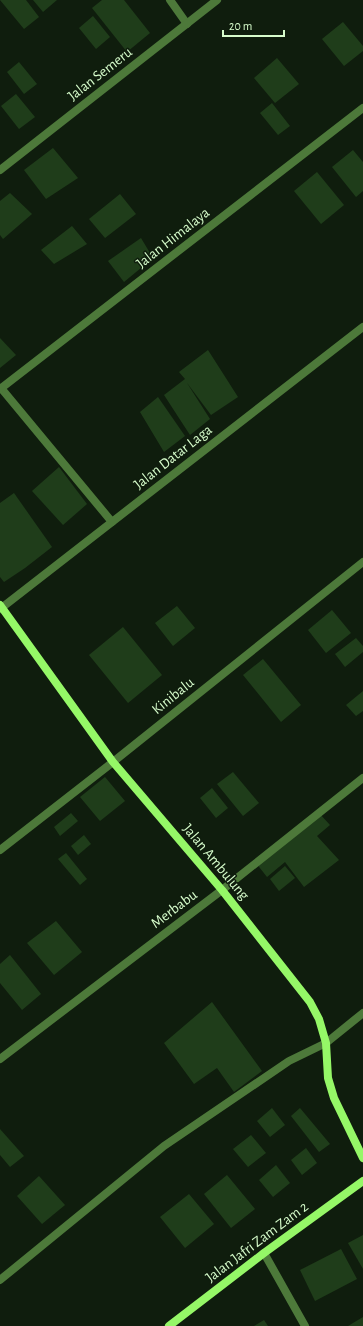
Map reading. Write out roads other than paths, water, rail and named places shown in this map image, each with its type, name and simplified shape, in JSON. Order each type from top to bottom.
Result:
[{"type":"street","points":[[170,0],[188,24]]},
{"type":"street","name":"Jalan Semeru","points":[[0,170],[217,0]]},
{"type":"street","name":"Jalan Himalaya","points":[[1,389],[363,108]]},
{"type":"street","name":"Jalan Datar Laga","points":[[1,607],[363,327]]},
{"type":"street","points":[[1,389],[112,522]]},
{"type":"street","name":"Kinibalu","points":[[0,850],[113,762],[363,562]]},
{"type":"street","name":"Jalan Ambulung","points":[[1,607],[113,762],[222,890],[310,1002],[319,1020],[326,1043],[328,1078],[334,1098],[363,1158]]},
{"type":"street","name":"Merbabu","points":[[0,1059],[222,890],[363,778]]},
{"type":"street","points":[[0,1280],[164,1146],[289,1061],[326,1043],[363,1013]]},
{"type":"street","name":"Jalan Jafri Zam Zam 2","points":[[170,1326],[264,1253],[363,1181]]},
{"type":"street","points":[[264,1253],[305,1326]]}]
